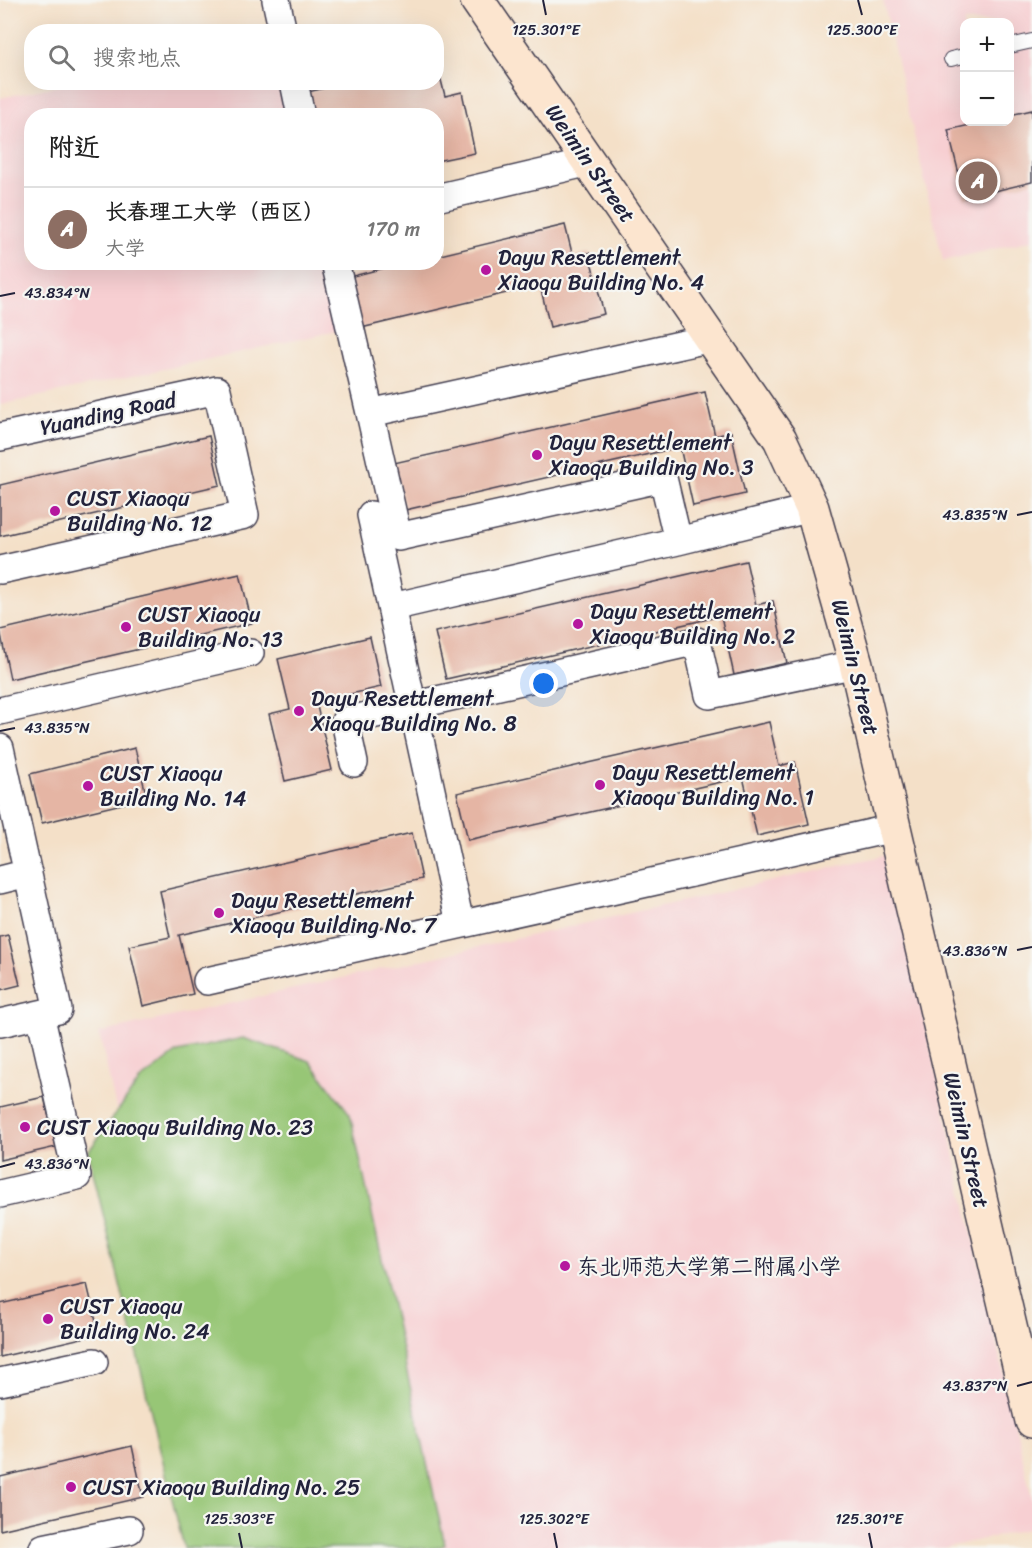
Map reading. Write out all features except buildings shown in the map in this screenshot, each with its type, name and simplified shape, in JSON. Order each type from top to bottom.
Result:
[{"type":"street","points":[[276,0],[281,24]]},
{"type":"street","name":"Weimin Street","points":[[477,0],[780,439],[812,508],[856,664],[1032,1421]]},
{"type":"street","points":[[296,90],[299,108]]},
{"type":"street","points":[[444,196],[590,162]]},
{"type":"street","points":[[337,270],[398,537],[663,477],[678,541]]},
{"type":"street","points":[[370,413],[712,338]]},
{"type":"street","name":"Yuanding Road","points":[[0,437],[217,390],[245,515],[0,570]]},
{"type":"street","points":[[392,607],[812,508]]},
{"type":"street","points":[[371,515],[460,923]]},
{"type":"street","points":[[354,763],[345,721],[697,641],[709,694],[856,664]]},
{"type":"street","points":[[0,711],[250,653]]},
{"type":"street","points":[[0,748],[58,1010],[0,1023]]},
{"type":"street","points":[[207,981],[894,828]]},
{"type":"street","points":[[0,879],[28,873]]},
{"type":"street","points":[[0,1194],[77,1176],[40,1014]]},
{"type":"street","points":[[0,1382],[94,1362]]},
{"type":"street","points":[[43,1548],[129,1530]]},
{"type":"lane","points":[[1014,45],[1032,41]]},
{"type":"shaded area","points":[[883,0],[1032,0],[1032,240],[943,261]]},
{"type":"shaded area","points":[[38,90],[288,90],[291,108],[24,108],[24,270],[328,270],[341,330],[0,405],[0,98]]},
{"type":"shaded area","name":"东北师范大学第二附属小学","points":[[887,855],[1032,1499],[1032,1528],[943,1548],[215,1548],[99,1033]]},
{"type":"green space","points":[[243,1038],[310,1061],[350,1114],[445,1545],[435,1548],[184,1548],[88,1152],[140,1080],[178,1052]]},
{"type":"place","name":"长春理工大学（西区）","points":[[978,181]]},
{"type":"place","name":"Dayu Resettlement Xiaoqu Building No. 4","points":[[486,270]]},
{"type":"place","name":"Dayu Resettlement Xiaoqu Building No. 3","points":[[537,455]]},
{"type":"place","name":"CUST Xiaoqu Building No. 12","points":[[55,511]]},
{"type":"place","name":"Dayu Resettlement Xiaoqu Building No. 2","points":[[578,624]]},
{"type":"place","name":"CUST Xiaoqu Building No. 13","points":[[126,627]]},
{"type":"place","name":"Dayu Resettlement Xiaoqu Building No. 8","points":[[299,711]]},
{"type":"place","name":"Dayu Resettlement Xiaoqu Building No. 1","points":[[600,785]]},
{"type":"place","name":"CUST Xiaoqu Building No. 14","points":[[88,786]]},
{"type":"place","name":"Dayu Resettlement Xiaoqu Building No. 7","points":[[219,913]]},
{"type":"place","name":"CUST Xiaoqu Building No. 23","points":[[25,1127]]},
{"type":"place","name":"东北师范大学第二附属小学","points":[[565,1266]]},
{"type":"place","name":"CUST Xiaoqu Building No. 24","points":[[48,1319]]},
{"type":"place","name":"CUST Xiaoqu Building No. 25","points":[[71,1487]]}]
